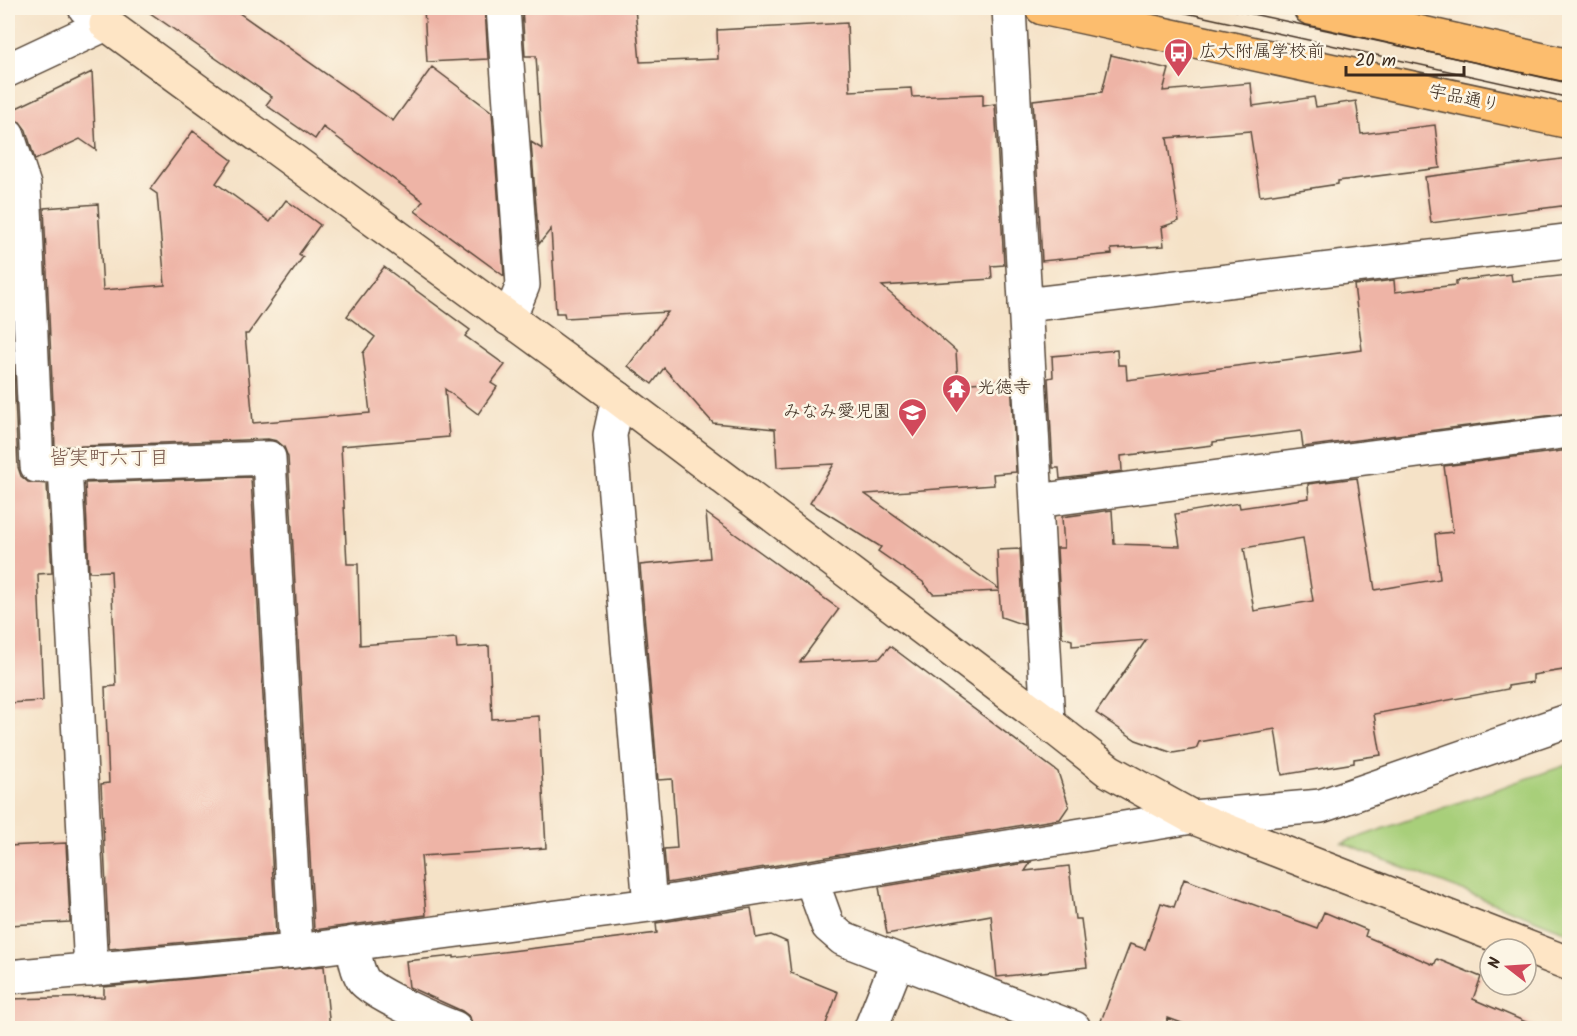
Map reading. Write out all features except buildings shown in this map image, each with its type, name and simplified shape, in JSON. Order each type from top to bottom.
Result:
[{"type":"highway","name":"宇品通り","points":[[1042,8],[1569,122]]},
{"type":"highway","points":[[1310,8],[1569,66]]},
{"type":"street","points":[[503,8],[523,285],[510,319]]},
{"type":"street","points":[[1009,8],[1048,723]]},
{"type":"street","points":[[8,70],[95,16],[618,398],[1109,771],[1192,818],[1569,964]]},
{"type":"street","points":[[8,136],[24,186],[37,466],[269,458],[296,951]]},
{"type":"street","points":[[1025,305],[1566,241]]},
{"type":"street","points":[[618,398],[610,435],[650,905]]},
{"type":"street","points":[[1036,501],[1569,431]]},
{"type":"street","points":[[65,465],[91,970]]},
{"type":"street","points":[[8,977],[296,951],[650,905],[1192,818],[1321,806],[1569,720]]},
{"type":"street","points":[[811,879],[828,926],[843,939],[1074,1029]]},
{"type":"street","points":[[353,943],[357,968],[364,982],[426,1017],[455,1029]]},
{"type":"street","points":[[871,1029],[898,960]]},
{"type":"green space","points":[[1569,764],[1569,933],[1342,843]]},
{"type":"tram line","points":[[1164,8],[1570,98]]},
{"type":"tram line","points":[[1225,8],[1570,83]]},
{"type":"place","name":"広大附属学校前","points":[[1178,78]]},
{"type":"place","name":"光徳寺","points":[[956,414]]},
{"type":"place","name":"みなみ愛児園","points":[[912,438]]},
{"type":"district","name":"皆実町六丁目","points":[[109,459]]}]
